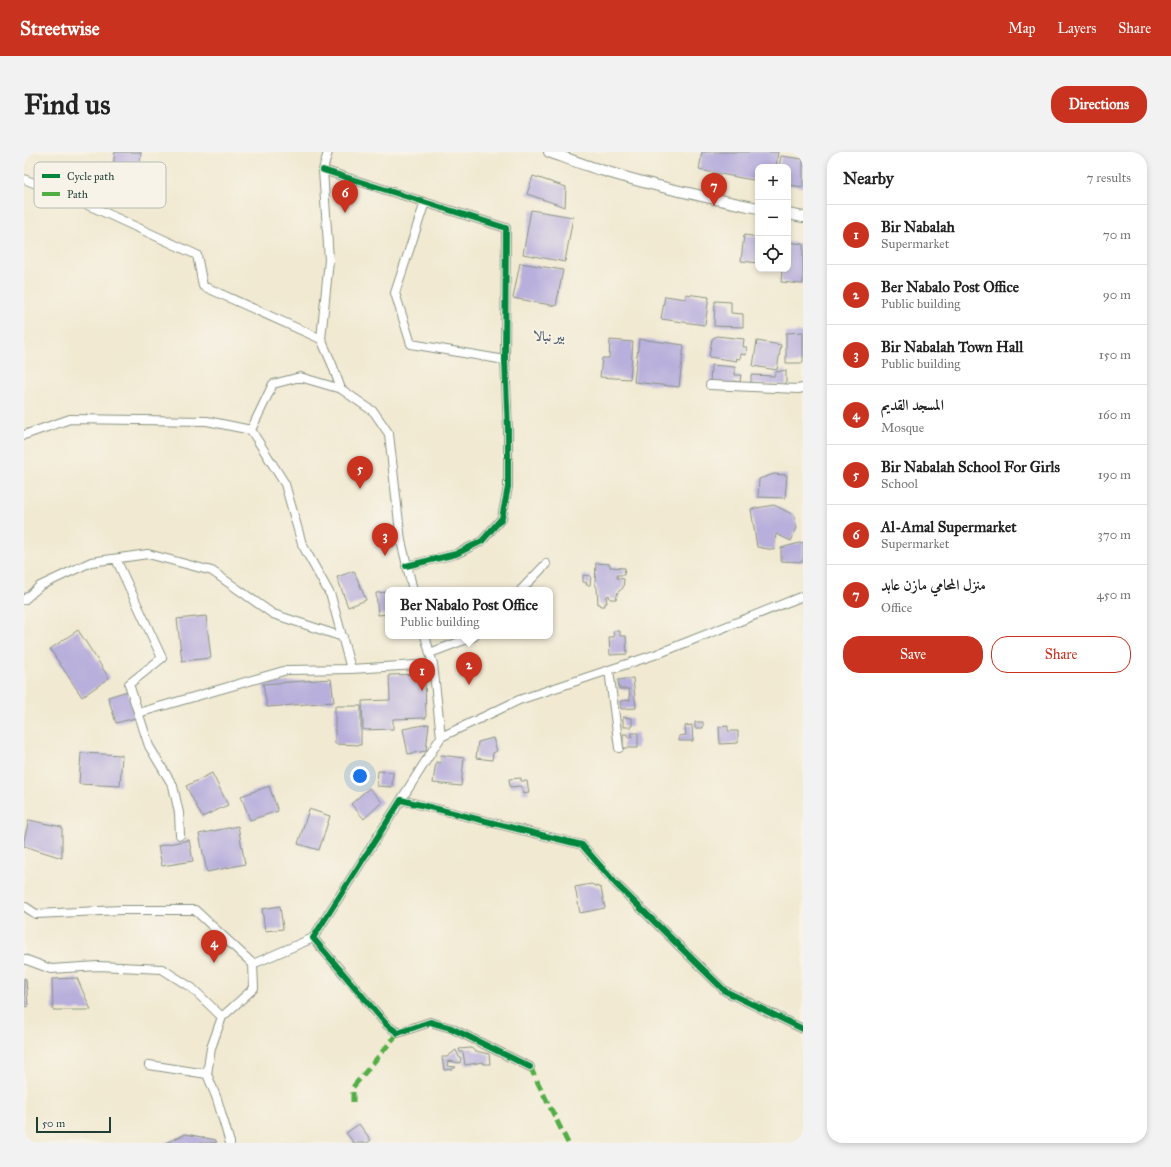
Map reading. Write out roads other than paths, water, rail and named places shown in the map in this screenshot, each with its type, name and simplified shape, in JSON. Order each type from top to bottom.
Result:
[{"type":"street","points":[[328,152],[323,170],[329,260],[321,339],[341,389]]},
{"type":"street","points":[[549,152],[601,170],[648,183],[755,207]]},
{"type":"street","points":[[323,170],[506,228],[505,360],[508,487],[502,518],[482,541],[456,554],[406,566]]},
{"type":"street","points":[[24,179],[34,183]]},
{"type":"street","points":[[425,202],[395,293],[411,344],[505,360]]},
{"type":"street","points":[[95,208],[197,256],[203,286],[321,339]]},
{"type":"street","points":[[791,214],[803,216]]},
{"type":"street","points":[[251,430],[273,384],[300,377],[341,389],[374,412],[390,434],[401,541],[412,587]]},
{"type":"street","points":[[710,385],[803,388]]},
{"type":"street","points":[[24,435],[70,419],[207,421],[251,430],[285,484],[302,544],[331,596],[351,669]]},
{"type":"street","points":[[24,600],[40,586],[91,562],[148,554],[212,571],[273,614],[343,637]]},
{"type":"street","points":[[116,559],[162,658],[129,684],[149,746],[173,786],[179,813],[180,835]]},
{"type":"street","points":[[524,587],[546,564]]},
{"type":"street","points":[[253,964],[313,938],[441,737],[519,700],[657,654],[803,596]]},
{"type":"street","points":[[427,639],[433,664],[441,737]]},
{"type":"street","points":[[430,653],[467,639]]},
{"type":"street","points":[[138,713],[286,670],[351,669],[433,664]]},
{"type":"street","points":[[609,670],[619,748]]},
{"type":"street","points":[[401,800],[582,845],[616,884],[725,991],[803,1029]]},
{"type":"street","points":[[24,906],[36,914],[120,910],[195,910],[253,964],[254,988],[222,1017],[211,1048],[207,1074],[217,1099],[230,1143]]},
{"type":"street","points":[[313,938],[387,1025],[398,1033],[430,1022],[451,1028],[530,1067]]},
{"type":"street","points":[[24,959],[52,969],[98,966],[162,969],[192,988],[222,1017]]},
{"type":"street","points":[[149,1065],[207,1074]]},
{"type":"place","name":"منزل المحامي مازن عابد","points":[[714,206]]},
{"type":"place","name":"Al-Amal Supermarket","points":[[345,213]]},
{"type":"place","name":"Bir Nabalah School For Girls","points":[[360,489]]},
{"type":"place","name":"Bir Nabalah Town Hall","points":[[385,556]]},
{"type":"place","name":"Ber Nabalo Post Office","points":[[469,685]]},
{"type":"place","name":"Bir Nabalah","points":[[422,691]]},
{"type":"place","name":"المسجد القديم","points":[[214,963]]},
{"type":"district","name":"بير نبالا","points":[[549,336]]}]
